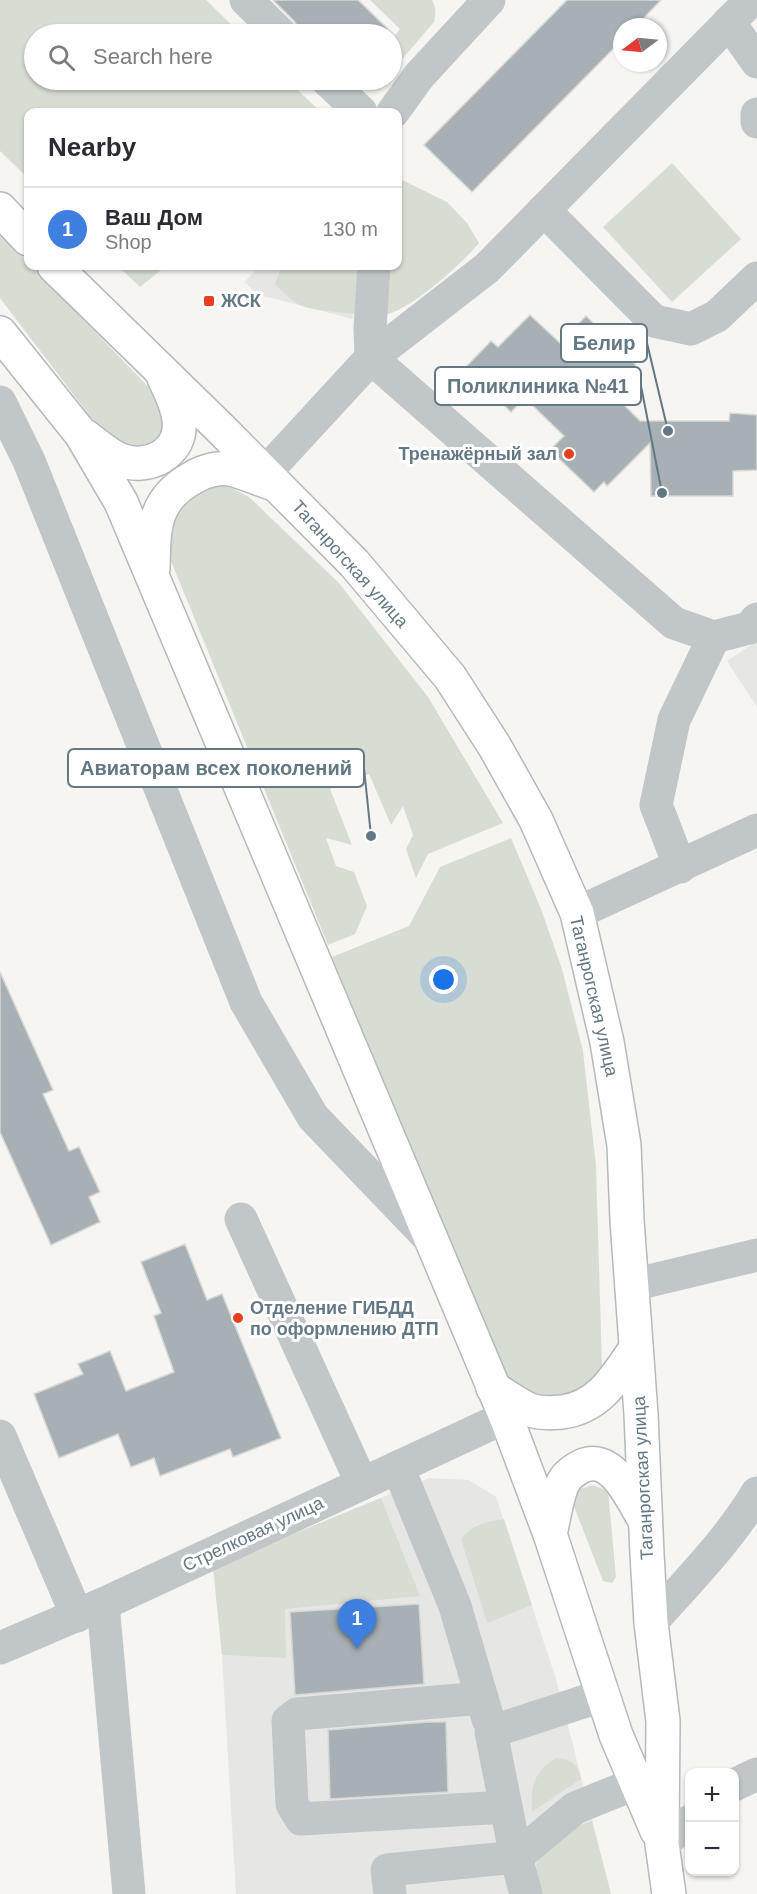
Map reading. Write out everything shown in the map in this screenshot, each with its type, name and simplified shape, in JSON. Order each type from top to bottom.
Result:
[{"type":"main road","points":[[0,209],[24,235]]},
{"type":"main road","name":"Таганрогская улица","points":[[58,270],[272,479],[354,563],[450,677],[495,747],[536,820],[578,913],[607,1042],[624,1145],[641,1414],[651,1623],[663,1721],[662,1844],[669,1894]]},
{"type":"main road","name":"Таганрогская улица","points":[[0,333],[81,434],[121,502],[500,1403],[550,1534],[616,1735],[662,1844]]},
{"type":"main road","points":[[81,434],[119,459],[132,463],[156,460],[169,452],[179,432],[179,422],[177,404],[160,369]]},
{"type":"main road","points":[[153,578],[154,529],[159,511],[169,495],[183,483],[213,470],[229,469],[272,479]]},
{"type":"main road","points":[[500,1403],[552,1413],[570,1411],[594,1401],[611,1385],[636,1348]]},
{"type":"main road","points":[[550,1534],[562,1483],[575,1470],[587,1464],[603,1465],[620,1478],[645,1521]]},
{"type":"street","points":[[246,0],[271,24]]},
{"type":"street","points":[[396,108],[476,4]]},
{"type":"street","points":[[272,479],[371,358],[487,268],[740,11],[757,62]]},
{"type":"street","points":[[338,90],[357,108]]},
{"type":"street","points":[[757,114],[757,122]]},
{"type":"street","points":[[544,210],[654,321],[691,329],[717,316],[757,278]]},
{"type":"street","points":[[374,270],[370,328],[371,358],[674,623],[714,637],[749,628],[757,619]]},
{"type":"street","points":[[0,402],[33,472],[246,1002],[313,1117],[432,1240]]},
{"type":"street","points":[[680,867],[656,805],[674,720],[714,637]]},
{"type":"street","points":[[578,913],[757,830]]},
{"type":"street","points":[[241,1219],[362,1484]]},
{"type":"street","points":[[632,1284],[757,1255]]},
{"type":"street","name":"Стрелковая улица","points":[[0,1648],[90,1610],[398,1467],[500,1403]]},
{"type":"street","points":[[0,1436],[90,1610],[129,1894]]},
{"type":"street","points":[[398,1467],[455,1606],[491,1732],[516,1857],[526,1894]]},
{"type":"street","points":[[651,1623],[704,1563],[757,1493]]},
{"type":"street","points":[[491,1732],[604,1695]]},
{"type":"street","points":[[482,1698],[297,1714],[288,1721],[292,1804],[301,1819],[506,1807]]},
{"type":"street","points":[[739,1783],[757,1774]]},
{"type":"street","points":[[390,1894],[387,1870],[516,1857],[575,1808],[636,1783]]},
{"type":"street","points":[[662,1844],[689,1822]]},
{"type":"shaded area","points":[[0,0],[206,0],[231,24],[24,24],[24,90],[298,90],[317,108],[24,108],[24,174],[0,151]]},
{"type":"shaded area","points":[[370,0],[432,0],[435,13],[434,22],[402,59],[402,24],[395,24]]},
{"type":"shaded area","points":[[672,163],[741,239],[672,302],[603,227]]},
{"type":"shaded area","points":[[402,180],[447,202],[467,223],[479,243],[450,273],[410,303],[388,314],[346,313],[305,307],[285,294],[275,284],[280,270],[402,270]]},
{"type":"shaded area","points":[[0,234],[24,259],[24,270],[35,270],[167,406],[171,418],[154,453],[108,440],[0,298]]},
{"type":"shaded area","points":[[122,270],[161,270],[140,287]]},
{"type":"shaded area","points":[[256,270],[357,270],[353,319],[259,295],[244,282]]},
{"type":"shaded area","points":[[203,486],[228,486],[249,497],[339,583],[428,697],[503,823],[428,854],[416,878],[406,849],[413,835],[403,806],[391,825],[369,774],[330,789],[352,845],[326,838],[336,866],[354,872],[367,906],[355,934],[328,945],[162,539],[167,516]]},
{"type":"shaded area","points":[[757,641],[757,707],[727,661]]},
{"type":"shaded area","points":[[511,838],[541,909],[562,969],[583,1051],[596,1166],[602,1366],[589,1388],[568,1401],[519,1395],[503,1370],[332,957],[409,926],[440,867]]},
{"type":"shaded area","points":[[429,1478],[469,1480],[496,1497],[556,1679],[611,1894],[236,1894],[222,1655],[213,1567]]},
{"type":"shaded area","points":[[593,1485],[608,1491],[616,1577],[612,1583],[603,1581],[573,1504],[577,1490]]},
{"type":"shaded area","points":[[381,1498],[420,1596],[285,1609],[286,1658],[222,1655],[213,1567]]},
{"type":"shaded area","points":[[504,1519],[532,1605],[487,1623],[461,1539],[475,1527]]},
{"type":"shaded area","points":[[556,1758],[573,1764],[581,1779],[532,1812],[535,1780],[542,1769]]},
{"type":"shaded area","points":[[592,1821],[611,1894],[540,1894],[536,1865],[544,1850],[560,1833]]},
{"type":"building","points":[[273,0],[358,0],[383,24],[296,24]]},
{"type":"building","points":[[567,0],[661,0],[644,18],[613,18],[613,49],[472,192],[424,145]]},
{"type":"building","points":[[530,315],[560,343],[586,316],[636,365],[610,391],[640,421],[729,421],[730,413],[757,415],[757,470],[733,471],[733,496],[651,496],[650,443],[607,486],[604,482],[594,492],[550,450],[564,436],[525,398],[511,412],[466,367],[491,341],[498,347]]},
{"type":"building","points":[[0,972],[53,1090],[43,1094],[69,1151],[79,1147],[100,1192],[89,1197],[100,1222],[51,1245],[0,1132]]},
{"type":"building","points":[[185,1244],[207,1300],[222,1294],[281,1438],[233,1457],[230,1449],[160,1476],[154,1458],[131,1467],[118,1434],[59,1458],[34,1394],[83,1374],[78,1364],[110,1351],[126,1391],[174,1372],[154,1316],[161,1313],[141,1262]]},
{"type":"building","points":[[419,1604],[424,1684],[295,1695],[290,1612]]},
{"type":"building","points":[[446,1722],[448,1792],[330,1799],[328,1730]]},
{"type":"place","name":"ЖСК","points":[[209,301]]},
{"type":"place","name":"Белир","points":[[668,431]]},
{"type":"place","name":"Тренажёрный зал","points":[[569,454]]},
{"type":"place","name":"Поликлиника №41","points":[[662,493]]},
{"type":"place","name":"Авиаторам всех поколений","points":[[371,836]]},
{"type":"place","name":"Отделение ГИБДД по оформлению ДТП","points":[[238,1318]]},
{"type":"place","name":"Ваш Дом","points":[[357,1649]]}]
